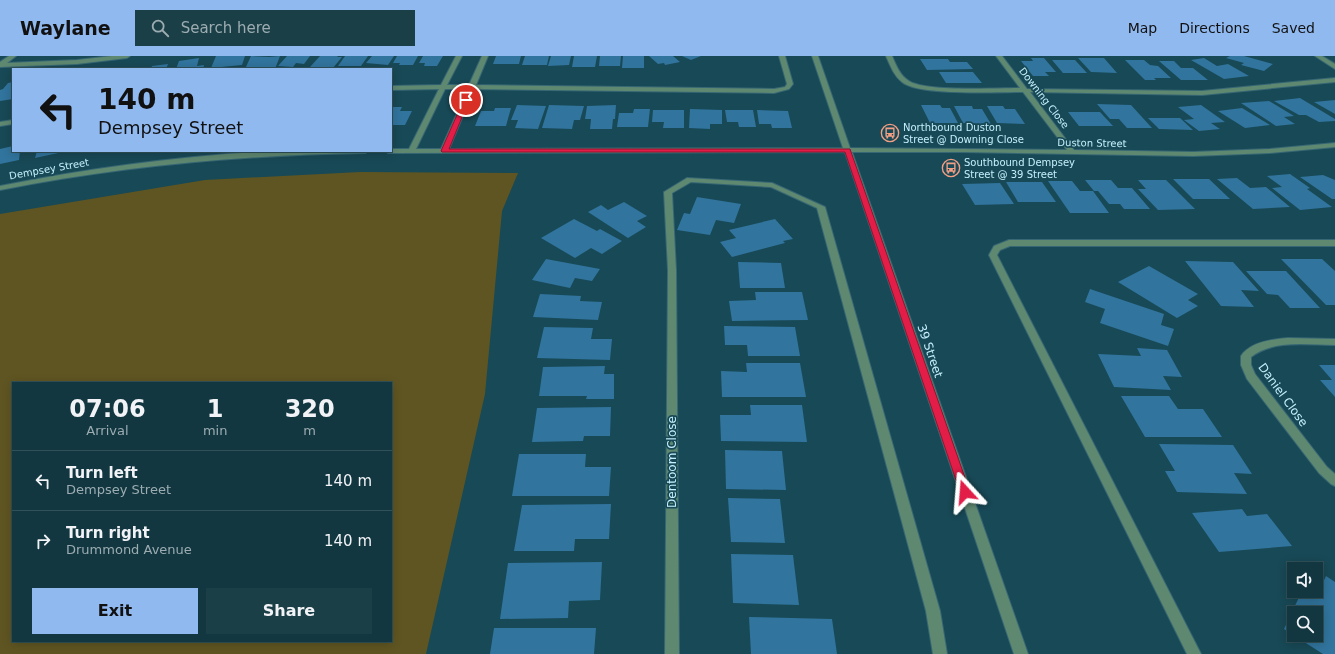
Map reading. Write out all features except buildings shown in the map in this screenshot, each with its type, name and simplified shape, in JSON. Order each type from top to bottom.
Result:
[{"type":"street","points":[[0,65],[13,56]]},
{"type":"street","points":[[0,65],[71,62],[127,56]]},
{"type":"street","points":[[411,151],[459,56]]},
{"type":"street","points":[[444,151],[485,56]]},
{"type":"street","points":[[392,88],[472,87],[774,91],[787,88],[790,84],[782,56]]},
{"type":"street","name":"39 Street","points":[[815,56],[1021,654]]},
{"type":"street","points":[[889,56],[902,80],[918,87],[931,89],[1202,93],[1335,80]]},
{"type":"street","name":"Downing Close","points":[[998,56],[1073,153]]},
{"type":"street","points":[[1318,56],[1335,67]]},
{"type":"street","points":[[0,124],[12,122]]},
{"type":"street","name":"Duston Street","points":[[848,150],[962,150],[1073,153],[1228,153],[1335,145]]},
{"type":"street","points":[[392,151],[848,150]]},
{"type":"street","name":"Dempsey Street","points":[[0,188],[63,175],[198,158],[270,152]]},
{"type":"street","name":"Dentoom Close","points":[[672,654],[672,270],[668,192],[690,180],[772,185],[821,207],[933,611],[940,654]]},
{"type":"street","points":[[1194,654],[992,255],[997,248],[1009,243],[1335,243]]},
{"type":"street","name":"Daniel Close","points":[[1335,342],[1273,342],[1252,350],[1246,356],[1246,365],[1260,390],[1323,470],[1335,481]]},
{"type":"shaded area","points":[[360,172],[518,173],[502,211],[485,394],[426,654],[0,654],[0,214],[205,180]]},
{"type":"place","name":"Northbound Duston Street @ Downing Close","points":[[890,133]]},
{"type":"place","name":"Southbound Dempsey Street @ 39 Street","points":[[951,168]]},
{"type":"route","points":[[466,100],[444,151],[848,150],[965,492]]}]
